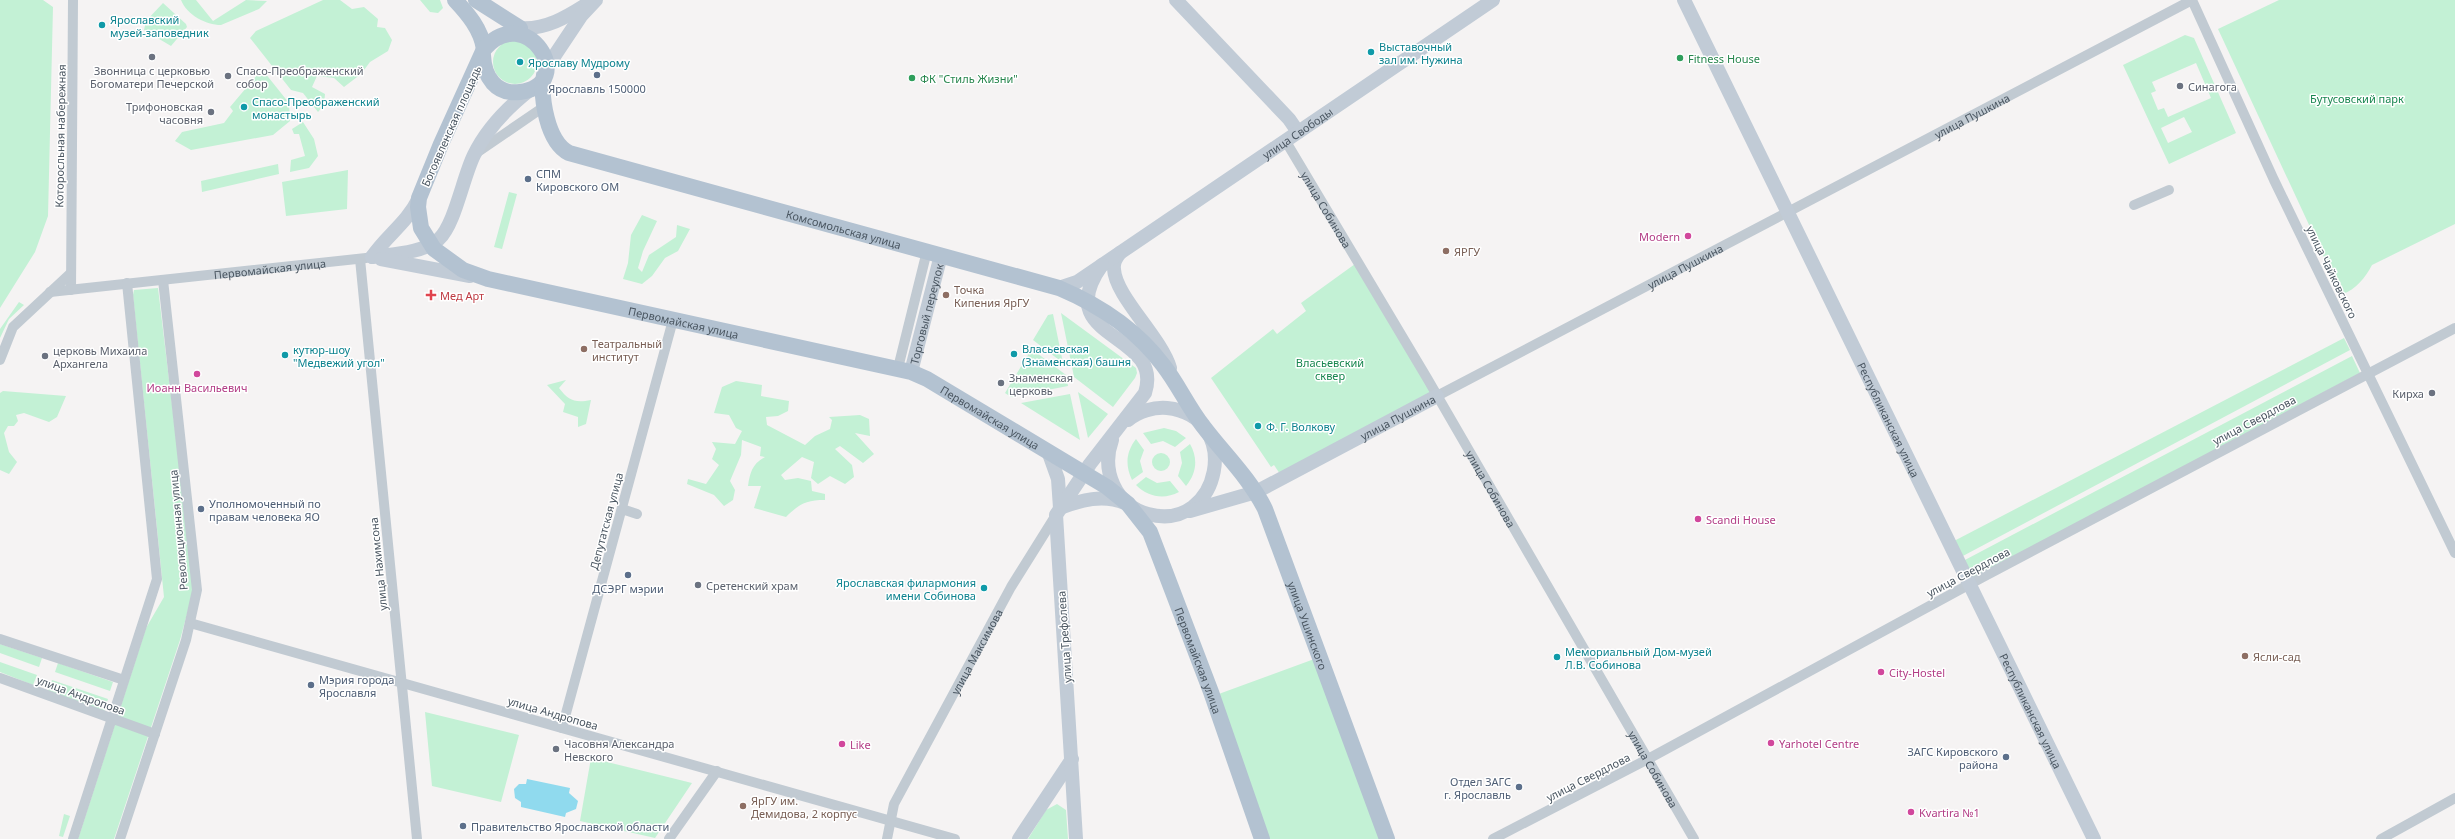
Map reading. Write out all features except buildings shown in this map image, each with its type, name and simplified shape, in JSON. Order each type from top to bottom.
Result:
[{"type":"main road","points":[[455,0],[473,22],[480,35],[483,52]]},
{"type":"main road","points":[[476,0],[520,28],[534,35],[544,46],[547,58],[545,72]]},
{"type":"main road","points":[[1176,0],[1289,119],[1298,132]]},
{"type":"main road","name":"улица Свободы","points":[[1059,288],[1077,282],[1492,0]]},
{"type":"main road","name":"Республиканская улица","points":[[1684,0],[2094,839]]},
{"type":"main road","points":[[520,28],[530,29],[550,24],[586,3]]},
{"type":"main road","points":[[366,258],[430,245],[446,231],[474,155],[498,120],[532,88],[545,72],[586,3]]},
{"type":"main road","name":"Богоявленская площадь","points":[[366,258],[407,219],[419,198],[441,144],[483,52],[499,33],[520,28]]},
{"type":"main road","name":"Богоявленская площадь","points":[[483,52],[488,77],[499,88],[513,93],[524,92],[532,88]]},
{"type":"main road","name":"Комсомольская улица","points":[[545,72],[545,106],[552,138],[561,149],[569,153],[1059,288],[1086,300],[1132,332],[1153,352],[1173,379],[1203,426]]},
{"type":"main road","name":"Богоявленская площадь","points":[[419,198],[419,219],[430,245]]},
{"type":"main road","name":"Первомайская улица","points":[[430,245],[453,265],[488,279]]},
{"type":"main road","name":"Комсомольская улица","points":[[1120,252],[1114,264],[1115,279],[1160,348],[1173,379]]},
{"type":"main road","name":"Торговый переулок","points":[[905,370],[934,253]]},
{"type":"main road","name":"Первомайская улица","points":[[366,258],[488,279],[905,370],[927,379],[1084,472],[1128,504],[1150,532],[1162,560],[1262,839]]},
{"type":"main road","name":"улица Свободы","points":[[1086,300],[1091,282],[1102,265]]},
{"type":"main road","points":[[1086,300],[1088,309],[1098,324],[1140,358],[1148,375],[1145,393],[1118,430],[1108,452],[1108,472],[1115,490],[1128,504]]},
{"type":"main road","name":"улица Пушкина","points":[[1171,516],[1256,492],[1437,396]]},
{"type":"main road","points":[[1058,512],[1097,498],[1112,499],[1128,504],[1148,514],[1171,516],[1194,506],[1204,497],[1215,474],[1214,448],[1203,426],[1183,412],[1161,408],[1140,412],[1118,430]]},
{"type":"main road","name":"улица Ушинского","points":[[1203,426],[1246,477],[1256,492],[1284,559],[1387,839]]},
{"type":"main road","name":"улица Максимова","points":[[1058,512],[1084,472],[1118,430]]},
{"type":"main road","name":"улица Трефолева","points":[[1048,451],[1058,479],[1058,512],[1076,839]]},
{"type":"main road","points":[[1019,839],[1072,759]]},
{"type":"main road","points":[[1042,804],[1052,797],[1062,797],[1070,802],[1075,811]]},
{"type":"street","name":"Которосльная набережная","points":[[71,290],[73,0]]},
{"type":"street","name":"улица Пушкина","points":[[1437,396],[2192,0]]},
{"type":"street","name":"улица Чайковского","points":[[2192,0],[2250,128],[2367,374],[2455,553]]},
{"type":"street","points":[[474,155],[545,106]]},
{"type":"street","name":"улица Собинова","points":[[1285,140],[1437,396],[1694,839]]},
{"type":"street","points":[[2134,205],[2169,190]]},
{"type":"street","name":"Первомайская улица","points":[[50,292],[366,258]]},
{"type":"street","name":"улица Нахимсона","points":[[366,258],[362,286],[417,839]]},
{"type":"street","points":[[0,360],[13,327],[71,273]]},
{"type":"street","name":"Революционная улица","points":[[120,839],[186,640],[197,586],[163,280]]},
{"type":"street","points":[[73,839],[157,579],[127,283]]},
{"type":"street","name":"Депутатская улица","points":[[562,728],[673,320]]},
{"type":"street","name":"улица Свердлова","points":[[1493,839],[1648,759],[1969,585],[2455,328]]},
{"type":"street","points":[[622,509],[637,514]]},
{"type":"street","name":"улица Максимова","points":[[887,839],[894,804],[1010,587],[1058,512]]},
{"type":"street","name":"улица Андропова","points":[[190,623],[955,839]]},
{"type":"street","points":[[0,639],[124,680]]},
{"type":"street","name":"улица Андропова","points":[[0,678],[112,720],[155,734]]},
{"type":"street","points":[[669,839],[716,772]]},
{"type":"street","points":[[2381,839],[2455,798]]},
{"type":"green space","points":[[0,0],[43,0],[53,7],[48,216],[35,252],[0,308]]},
{"type":"green space","points":[[181,0],[196,0],[213,21],[246,0],[267,1],[259,9],[221,25],[215,25],[192,15]]},
{"type":"green space","points":[[323,0],[340,0],[352,9],[364,7],[378,19],[377,27],[385,28],[392,40],[388,51],[370,62],[361,74],[344,87],[334,78],[317,76],[312,87],[325,94],[324,105],[318,112],[303,93],[291,90],[250,38],[256,31]]},
{"type":"green space","points":[[420,0],[440,0],[443,8],[438,13],[430,12]]},
{"type":"green space","name":"Бутусовский парк","points":[[2279,0],[2455,0],[2455,224],[2372,265],[2360,282],[2343,294],[2340,281],[2336,283],[2218,29]]},
{"type":"green space","points":[[163,3],[186,24],[187,27],[171,46],[144,30],[146,21]]},
{"type":"green space","points":[[2185,35],[2194,38],[2236,133],[2169,164],[2123,65]],"holes":[[[2196,63],[2211,98],[2168,117],[2164,108],[2158,110],[2151,93],[2156,91],[2152,82]],[[2184,117],[2192,132],[2168,143],[2161,128]]]},
{"type":"green space","points":[[511,40],[519,40],[531,46],[537,58],[537,66],[531,78],[519,84],[511,84],[499,78],[493,66],[493,58],[499,46]]},
{"type":"green space","points":[[265,73],[289,103],[290,121],[273,135],[191,150],[175,141],[182,132],[224,123],[233,111],[230,107],[257,75]]},
{"type":"green space","points":[[303,122],[314,139],[318,156],[309,168],[290,172],[291,160],[305,156],[299,134],[294,134],[292,129]]},
{"type":"green space","points":[[278,164],[279,174],[202,192],[201,181]]},
{"type":"green space","points":[[348,170],[347,209],[286,216],[282,182]]},
{"type":"green space","points":[[509,192],[517,194],[502,249],[494,247]]},
{"type":"green space","points":[[642,215],[657,221],[643,251],[638,268],[642,272],[649,255],[676,237],[677,225],[690,229],[678,251],[665,258],[652,276],[642,284],[623,279],[628,263],[631,235]]},
{"type":"green space","name":"Власьевский сквер","points":[[1355,264],[1434,397],[1282,477],[1274,465],[1271,467],[1211,378],[1273,329],[1277,334],[1306,311],[1301,303]]},
{"type":"green space","points":[[158,288],[194,588],[180,640],[114,839],[78,839],[146,628],[164,597],[133,295],[134,290]]},
{"type":"green space","points":[[19,302],[24,305],[9,319],[0,338],[0,329]]},
{"type":"green space","points":[[1061,313],[1136,368],[1137,373],[1135,378],[1113,407],[1074,377]]},
{"type":"green space","points":[[1053,314],[1063,363],[1033,340],[1048,315]]},
{"type":"green space","points":[[2344,338],[2350,350],[1961,557],[1954,541]]},
{"type":"green space","points":[[1029,347],[1066,375],[1068,386],[1011,397],[1005,393],[1031,350]]},
{"type":"green space","points":[[2352,356],[2360,373],[1971,579],[1963,561]]},
{"type":"green space","points":[[566,380],[559,388],[566,396],[576,401],[591,400],[586,424],[578,427],[578,417],[563,412],[565,404],[547,385]]},
{"type":"green space","points":[[736,381],[762,385],[761,396],[789,401],[788,411],[778,416],[766,417],[767,425],[805,445],[815,436],[830,429],[832,420],[829,417],[860,415],[869,419],[870,436],[855,433],[874,454],[863,463],[840,446],[835,449],[852,465],[854,477],[845,484],[830,476],[818,484],[811,478],[814,462],[802,457],[781,475],[785,480],[798,478],[811,481],[812,491],[825,494],[825,500],[803,504],[786,517],[754,508],[761,486],[748,486],[752,469],[765,457],[760,456],[761,447],[742,440],[741,455],[730,481],[735,490],[733,500],[724,506],[714,495],[687,484],[688,479],[706,484],[719,465],[712,459],[716,449],[712,442],[735,444],[742,431],[736,428],[729,415],[714,413],[722,387]]},
{"type":"green space","points":[[3,391],[66,396],[57,417],[49,422],[24,413],[16,415],[18,421],[14,426],[8,426],[4,433],[9,452],[17,462],[9,474],[0,470],[0,393]]},
{"type":"green space","points":[[1078,392],[1108,414],[1088,438]]},
{"type":"green space","points":[[1070,394],[1080,440],[1021,403]]},
{"type":"green space","points":[[1164,428],[1176,431],[1186,438],[1175,447],[1163,441],[1151,444],[1143,433]]},
{"type":"green space","points":[[1136,439],[1144,450],[1140,461],[1143,472],[1132,480],[1128,469],[1128,454]]},
{"type":"green space","points":[[1190,444],[1193,449],[1195,465],[1190,481],[1186,486],[1178,476],[1182,463],[1180,452]]},
{"type":"green space","points":[[1161,453],[1167,456],[1170,462],[1167,468],[1161,471],[1155,468],[1152,462],[1155,456]]},
{"type":"green space","points":[[1146,477],[1157,483],[1170,481],[1179,492],[1168,496],[1151,495],[1136,485]]},
{"type":"green space","points":[[0,644],[42,658],[39,667],[0,653]]},
{"type":"green space","points":[[1317,658],[1381,839],[1264,839],[1216,695]]},
{"type":"green space","points":[[0,662],[37,675],[33,685],[0,672]]},
{"type":"green space","points":[[58,663],[113,682],[110,691],[55,672]]},
{"type":"green space","points":[[52,680],[108,699],[104,712],[48,691]]},
{"type":"green space","points":[[425,712],[519,735],[501,802],[432,786]]},
{"type":"green space","points":[[591,758],[692,783],[655,838],[580,821]]},
{"type":"green space","points":[[1057,804],[1066,810],[1068,839],[1028,839],[1046,810]]},
{"type":"green space","points":[[64,814],[70,816],[63,837],[59,836]]},
{"type":"water","points":[[527,779],[570,788],[569,793],[578,801],[576,809],[566,813],[565,817],[521,807],[521,802],[515,798],[514,789],[519,784],[526,784]]},
{"type":"place","name":"Ярославский музей-заповедник","points":[[102,25]]},
{"type":"place","name":"Выставочный зал им. Нужина","points":[[1371,52]]},
{"type":"place","name":"Звонница с церковью Богоматери Печерской","points":[[152,57]]},
{"type":"place","name":"Fitness House","points":[[1680,58]]},
{"type":"place","name":"Ярославу Мудрому","points":[[520,62]]},
{"type":"place","name":"Ярославль 150000","points":[[597,75]]},
{"type":"place","name":"Спасо-Преображенский собор","points":[[228,76]]},
{"type":"place","name":"ФК \"Стиль Жизни\"","points":[[912,78]]},
{"type":"place","name":"Синагога","points":[[2180,86]]},
{"type":"place","name":"Спасо-Преображенский монастырь","points":[[244,107]]},
{"type":"place","name":"Трифоновская часовня","points":[[211,112]]},
{"type":"place","name":"СПМ Кировского ОМ","points":[[528,179]]},
{"type":"place","name":"Modern","points":[[1688,236]]},
{"type":"place","name":"ЯРГУ","points":[[1446,251]]},
{"type":"place","name":"Мед Арт","points":[[431,295]]},
{"type":"place","name":"Точка Кипения ЯрГУ","points":[[946,295]]},
{"type":"place","name":"Театральный институт","points":[[584,349]]},
{"type":"place","name":"Власьевская (Знаменская) башня","points":[[1014,354]]},
{"type":"place","name":"кутюр-шоу \"Медвежий угол\"","points":[[285,355]]},
{"type":"place","name":"церковь Михаила Архангела","points":[[45,356]]},
{"type":"place","name":"Иоанн Васильевич","points":[[197,374]]},
{"type":"place","name":"Знаменская церковь","points":[[1001,383]]},
{"type":"place","name":"Кирха","points":[[2432,393]]},
{"type":"place","name":"Ф. Г. Волкову","points":[[1258,426]]},
{"type":"place","name":"Уполномоченный по правам человека ЯО","points":[[201,509]]},
{"type":"place","name":"Scandi House","points":[[1698,519]]},
{"type":"place","name":"ДСЭРГ мэрии","points":[[628,575]]},
{"type":"place","name":"Сретенский храм","points":[[698,585]]},
{"type":"place","name":"Ярославская филармония имени Собинова","points":[[984,588]]},
{"type":"place","name":"Ясли-сад","points":[[2245,656]]},
{"type":"place","name":"Мемориальный Дом-музей Л.В. Собинова","points":[[1557,657]]},
{"type":"place","name":"City-Hostel","points":[[1881,672]]},
{"type":"place","name":"Мэрия города Ярославля","points":[[311,685]]},
{"type":"place","name":"Yarhotel Centre","points":[[1771,743]]},
{"type":"place","name":"Like","points":[[842,744]]},
{"type":"place","name":"Часовня Александра Невского","points":[[556,749]]},
{"type":"place","name":"ЗАГС Кировского района","points":[[2006,757]]},
{"type":"place","name":"Отдел ЗАГС г. Ярославль","points":[[1519,787]]},
{"type":"place","name":"ЯрГУ им. Демидова, 2 корпус","points":[[743,806]]},
{"type":"place","name":"Kvartira №1","points":[[1911,812]]},
{"type":"place","name":"Правительство Ярославской области","points":[[463,826]]}]
